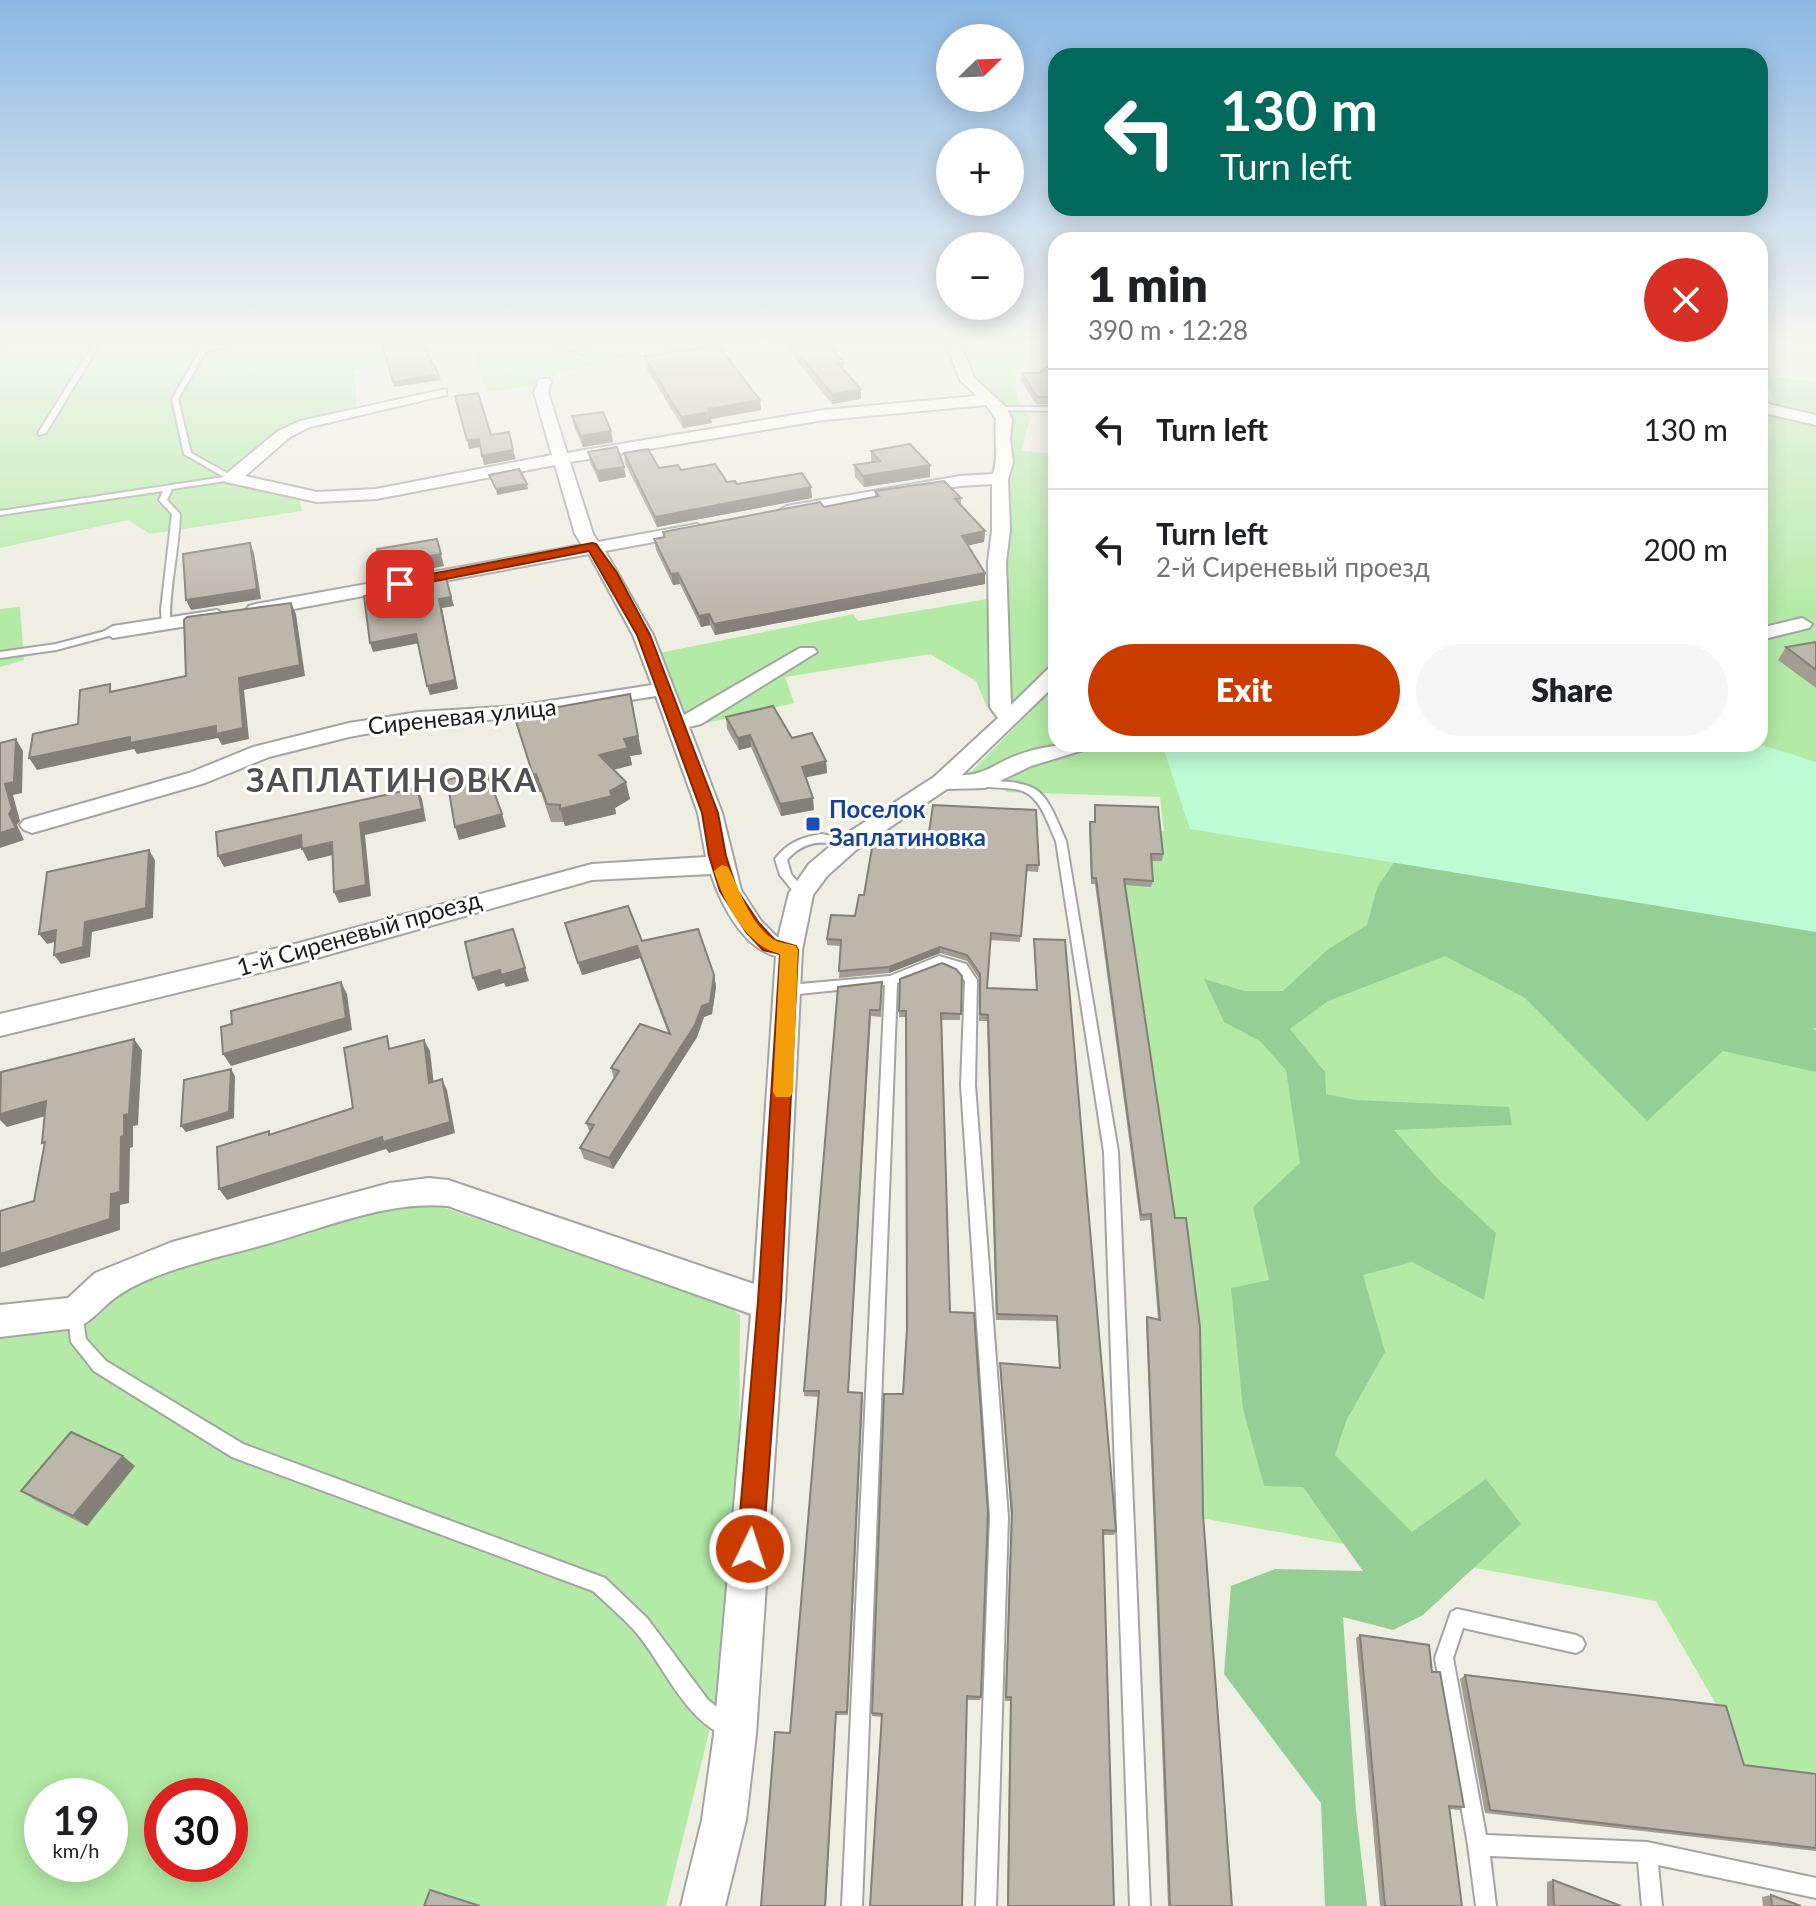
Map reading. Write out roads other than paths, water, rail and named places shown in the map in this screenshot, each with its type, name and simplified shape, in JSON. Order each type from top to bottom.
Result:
[{"type":"street","points":[[232,478],[284,434]]},
{"type":"street","points":[[553,434],[584,534],[610,573],[643,635],[678,724],[710,813],[720,865],[729,891],[752,927],[769,945],[789,950]]},
{"type":"street","points":[[232,478],[317,497],[376,494],[710,434]]},
{"type":"street","points":[[1002,434],[1005,462],[1000,479],[1001,530],[997,562],[1001,707],[1010,719]]},
{"type":"street","points":[[776,514],[834,500],[960,481],[1000,479]]},
{"type":"street","points":[[113,632],[374,589],[716,526]]},
{"type":"street","points":[[1768,632],[1802,624]]},
{"type":"street","points":[[678,724],[693,719],[807,652]]},
{"type":"street","points":[[703,1906],[724,1820],[735,1734],[769,1301],[789,950],[801,893],[818,870],[848,844],[942,782],[1048,680]]},
{"type":"street","name":"Сиреневая улица","points":[[32,825],[138,796],[261,752],[349,730],[419,718],[530,711],[664,689]]},
{"type":"street","points":[[942,782],[977,783],[1023,761],[1053,752]]},
{"type":"street","name":"1-й Сиреневый проезд","points":[[0,1025],[299,953],[592,872],[720,865]]},
{"type":"street","points":[[0,1321],[76,1313],[107,1284],[172,1256],[390,1196],[429,1191],[448,1193],[747,1298],[769,1301]]},
{"type":"lane","points":[[183,434],[188,454],[232,478]]},
{"type":"lane","points":[[3,513],[232,478]]},
{"type":"lane","points":[[166,624],[164,605],[177,532],[176,514],[163,500],[168,489]]},
{"type":"lane","points":[[0,655],[56,647],[113,632]]},
{"type":"lane","points":[[977,783],[1029,786],[1043,799],[1061,841],[1111,1152],[1140,1906]]},
{"type":"lane","points":[[801,893],[786,875],[781,859],[788,849],[832,837],[848,844]]},
{"type":"lane","points":[[789,990],[891,980],[939,960],[962,967],[971,980],[968,1085],[999,1517],[986,1906]]},
{"type":"lane","points":[[852,1906],[891,980]]},
{"type":"lane","points":[[76,1313],[79,1342],[100,1366],[238,1451],[599,1584],[641,1624],[701,1707],[735,1734]]},
{"type":"lane","points":[[1486,1906],[1444,1658],[1457,1618],[1576,1644]]},
{"type":"lane","points":[[1478,1845],[1647,1852],[1816,1888]]},
{"type":"lane","points":[[1647,1852],[1652,1906]]},
{"type":"place","name":"Поселок Заплатиновка","points":[[813,824]]},
{"type":"district","name":"ЗАПЛАТИНОВКА","points":[[392,781]]}]
